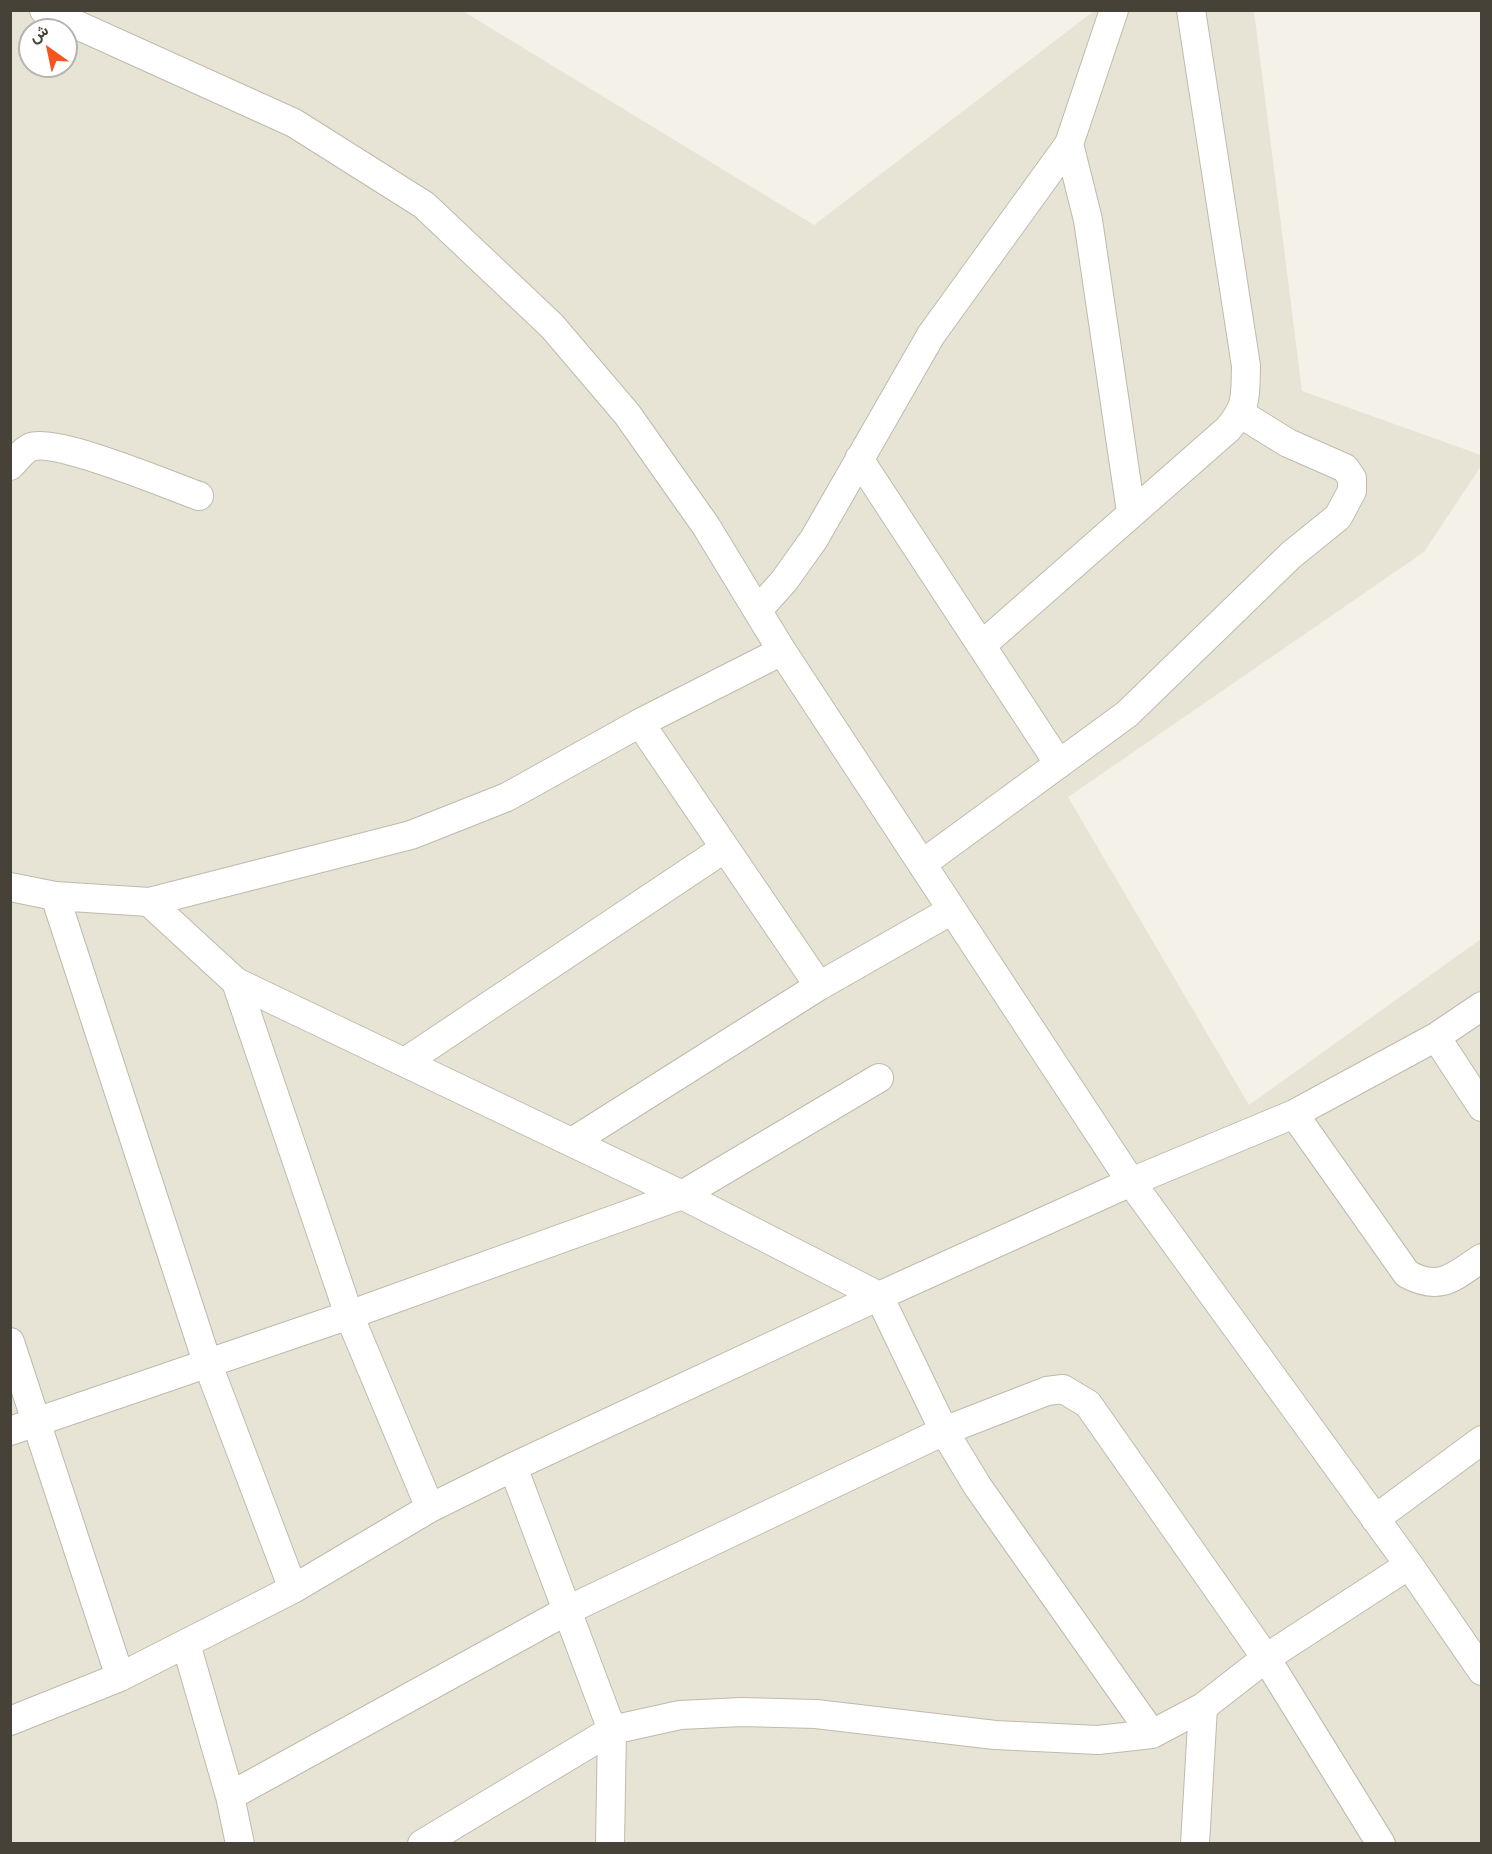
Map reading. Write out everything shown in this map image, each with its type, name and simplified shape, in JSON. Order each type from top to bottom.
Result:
[{"type":"street","points":[[44,10],[294,123],[424,205],[552,326],[627,414],[706,526],[782,651],[1131,1182],[1409,1565],[1482,1671]]},
{"type":"street","points":[[758,610],[784,581],[814,538],[931,334],[1069,144],[1114,10]]},
{"type":"street","points":[[982,645],[1228,429],[1241,414],[1246,366],[1191,10]]},
{"type":"street","points":[[1069,144],[1088,219],[1131,512]]},
{"type":"street","points":[[922,864],[1127,714],[1291,555],[1338,517],[1352,491],[1352,478],[1345,468],[1288,443],[1241,414]]},
{"type":"street","points":[[10,466],[30,448],[42,446],[90,457],[199,496]]},
{"type":"street","points":[[859,459],[1059,764]]},
{"type":"street","points":[[10,887],[55,896],[149,902],[411,835],[507,797],[640,723],[782,651]]},
{"type":"street","points":[[640,723],[819,986]]},
{"type":"street","points":[[405,1062],[725,848]]},
{"type":"street","points":[[55,896],[207,1362],[293,1589]]},
{"type":"street","points":[[149,902],[236,982],[682,1195],[879,1296],[944,1431],[978,1487],[1152,1734]]},
{"type":"street","points":[[572,1142],[819,986],[952,910]]},
{"type":"street","points":[[236,982],[349,1315],[430,1508]]},
{"type":"street","points":[[10,1721],[120,1677],[186,1644],[293,1589],[430,1508],[513,1467],[879,1296],[1131,1182],[1293,1114],[1436,1036],[1482,1006]]},
{"type":"street","points":[[1436,1036],[1482,1107]]},
{"type":"street","points":[[10,1431],[38,1424],[207,1362],[349,1315],[682,1195],[879,1078]]},
{"type":"street","points":[[1293,1114],[1407,1274],[1429,1284],[1447,1281],[1482,1258]]},
{"type":"street","points":[[10,1342],[120,1677]]},
{"type":"street","points":[[230,1796],[568,1610],[944,1431],[1047,1391],[1063,1389],[1088,1404],[1266,1658],[1381,1844]]},
{"type":"street","points":[[1375,1519],[1482,1440]]},
{"type":"street","points":[[513,1467],[612,1730],[610,1844]]},
{"type":"street","points":[[422,1844],[612,1730],[680,1715],[742,1712],[816,1714],[995,1735],[1098,1740],[1152,1734],[1203,1707],[1266,1658],[1409,1565]]},
{"type":"street","points":[[186,1644],[230,1796],[240,1844]]},
{"type":"street","points":[[1195,1844],[1203,1707]]},
{"type":"shaded area","points":[[11,11],[466,11],[814,225],[1094,11],[1254,11],[1302,391],[1481,455],[1481,466],[1424,552],[1068,797],[1249,1105],[1481,939],[1481,1843],[11,1844]]}]
